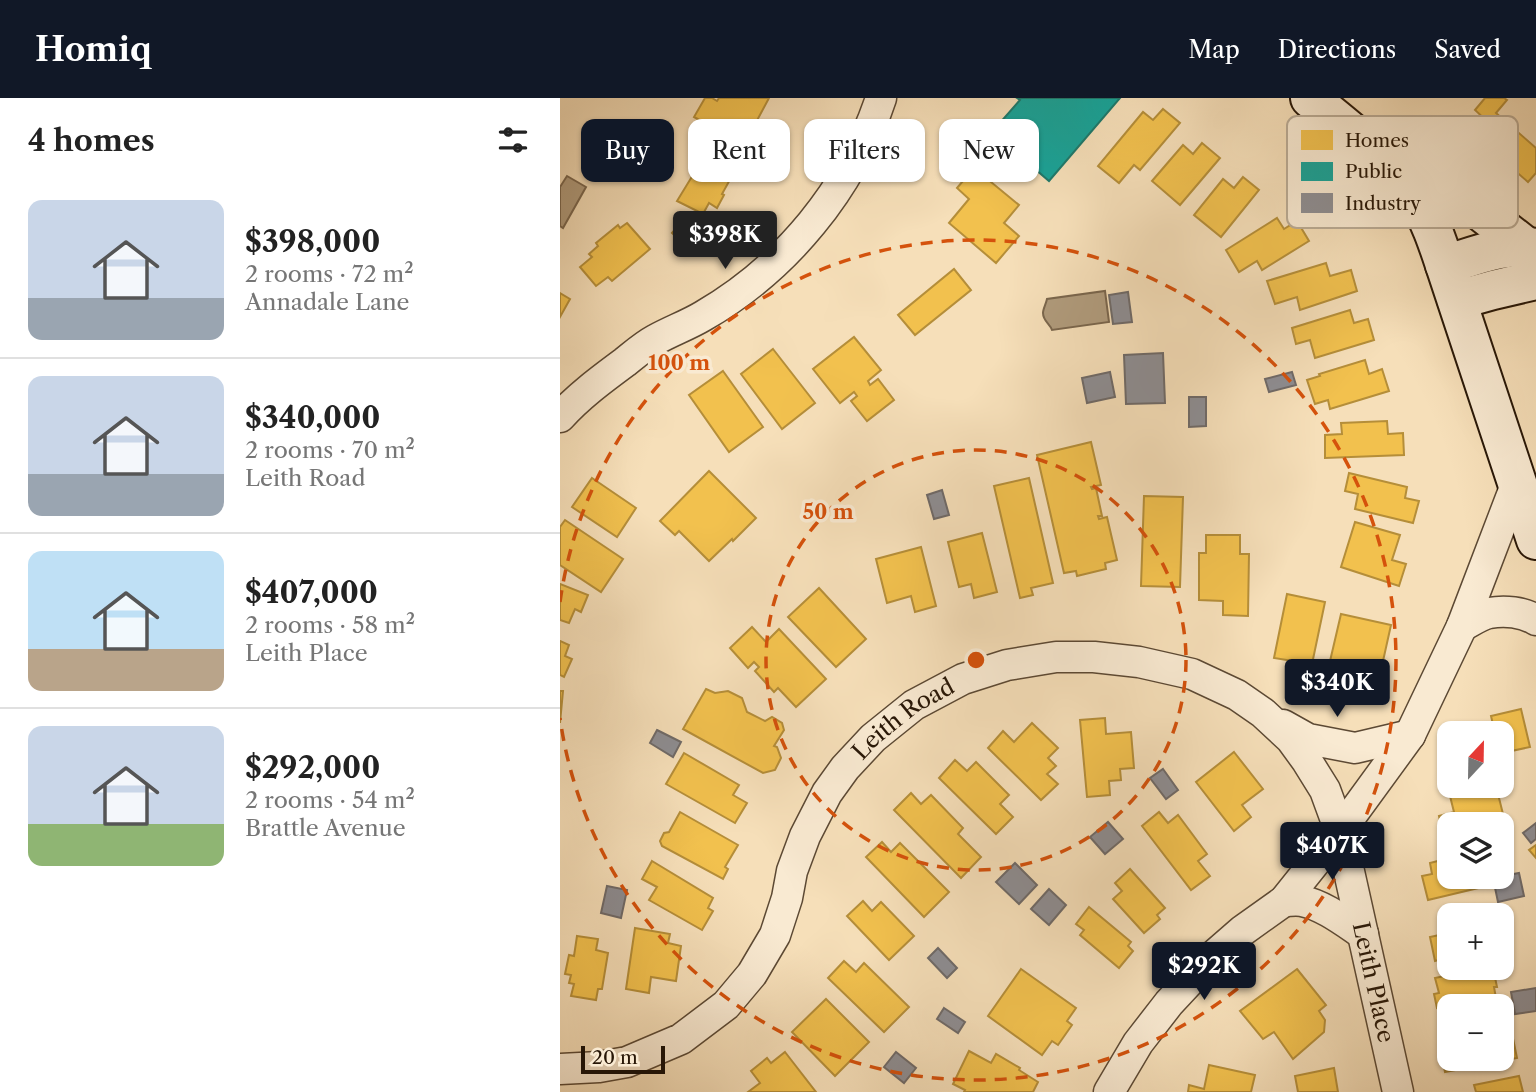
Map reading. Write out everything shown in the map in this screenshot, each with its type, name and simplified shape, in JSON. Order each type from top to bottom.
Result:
[{"type":"main road","points":[[1310,98],[1332,116]]},
{"type":"main road","points":[[1431,228],[1536,540]]},
{"type":"main road","points":[[1498,228],[1532,258]]},
{"type":"main road","points":[[1451,283],[1508,247],[1532,258]]},
{"type":"street","points":[[560,417],[592,386],[653,341],[701,317],[736,295],[769,269],[829,202],[861,148],[881,98]]},
{"type":"street","points":[[1109,1092],[1138,1043],[1169,1003],[1211,958],[1242,931],[1284,901],[1340,831],[1410,735],[1462,626],[1517,482]]},
{"type":"street","points":[[1462,626],[1488,614],[1511,612],[1536,620]]},
{"type":"street","name":"Leith Road","points":[[560,1069],[627,1062],[681,1039],[726,1005],[752,974],[775,935],[804,836],[827,793],[845,768],[873,738],[914,705],[963,679],[1007,665],[1056,657],[1139,662],[1192,674],[1237,695],[1263,713],[1291,740],[1307,761],[1325,790],[1340,831]]},
{"type":"street","points":[[1263,713],[1308,739],[1355,748],[1410,735]]},
{"type":"street","name":"Leith Place","points":[[1340,831],[1398,1092]]},
{"type":"street","points":[[1284,901],[1302,901],[1342,920],[1363,934]]},
{"type":"shaded area","points":[[567,176],[586,187],[563,228],[560,226],[560,187]]},
{"type":"shaded area","points":[[1105,291],[1109,322],[1052,330],[1044,318],[1047,299]]},
{"type":"building: Homes","points":[[705,98],[717,101],[719,98],[769,98],[758,119],[694,117]]},
{"type":"building: Homes","points":[[1485,98],[1507,100],[1496,113],[1499,116],[1482,116],[1475,110]]},
{"type":"building: Homes","points":[[1163,109],[1180,123],[1140,170],[1134,165],[1119,183],[1098,166],[1143,112],[1153,120]]},
{"type":"building: Homes","points":[[1518,132],[1536,148],[1536,173],[1528,182],[1518,173]]},
{"type":"building: Homes","points":[[1202,143],[1220,158],[1180,205],[1152,181],[1183,145],[1193,154]]},
{"type":"building: Homes","points":[[1243,177],[1259,190],[1221,237],[1194,215],[1223,179],[1234,188]]},
{"type":"building: Homes","points":[[689,182],[729,182],[717,208],[709,203],[703,214],[677,201]]},
{"type":"building: Homes","points":[[962,182],[991,182],[1019,205],[1004,223],[1019,236],[996,263],[949,223],[969,199],[957,188]]},
{"type":"building: Homes","points":[[688,215],[711,232],[692,251],[672,233]]},
{"type":"building: Homes","points":[[1277,218],[1284,229],[1301,228],[1309,241],[1262,270],[1257,261],[1239,272],[1226,250]]},
{"type":"building: Homes","points":[[627,223],[650,249],[612,281],[608,277],[596,286],[580,267],[592,257],[589,254],[598,246],[596,243],[618,225],[620,228]]},
{"type":"building: Homes","points":[[1326,263],[1330,276],[1351,270],[1357,291],[1300,310],[1297,297],[1275,304],[1267,281]]},
{"type":"building: Homes","points":[[954,269],[971,290],[915,335],[898,315]]},
{"type":"building: Homes","points":[[560,293],[570,299],[560,317]]},
{"type":"building: Homes","points":[[1350,310],[1354,323],[1368,319],[1374,340],[1315,358],[1310,340],[1296,344],[1292,328]]},
{"type":"building: Homes","points":[[854,337],[881,370],[868,381],[870,385],[878,379],[894,400],[867,421],[851,401],[857,396],[854,392],[840,403],[813,369]]},
{"type":"building: Homes","points":[[773,349],[815,403],[782,429],[741,374]]},
{"type":"building: Homes","points":[[1365,360],[1369,374],[1382,369],[1389,391],[1330,409],[1328,400],[1315,404],[1307,380]]},
{"type":"building: Homes","points":[[723,371],[763,427],[729,452],[689,395]]},
{"type":"building: Homes","points":[[1387,421],[1388,434],[1403,433],[1404,455],[1325,458],[1325,435],[1342,434],[1341,423]]},
{"type":"building: Homes","points":[[1091,442],[1101,485],[1091,487],[1096,488],[1102,516],[1098,516],[1099,519],[1107,517],[1117,560],[1105,563],[1106,569],[1077,576],[1076,571],[1064,573],[1037,455]]},
{"type":"building: Homes","points":[[709,471],[756,518],[709,561],[679,531],[675,535],[660,521]]},
{"type":"building: Homes","points":[[1349,473],[1407,487],[1405,498],[1419,501],[1413,523],[1355,509],[1358,494],[1345,491]]},
{"type":"building: Homes","points":[[592,478],[636,508],[617,537],[572,507]]},
{"type":"building: Homes","points":[[1029,478],[1053,583],[1031,588],[1033,595],[1020,598],[994,486]]},
{"type":"building: Homes","points":[[1144,496],[1183,497],[1180,587],[1141,586]]},
{"type":"building: Homes","points":[[565,520],[623,559],[601,592],[560,565],[560,527]]},
{"type":"building: Homes","points":[[1355,522],[1400,535],[1392,560],[1406,564],[1399,586],[1341,567]]},
{"type":"building: Homes","points":[[982,533],[997,592],[974,598],[971,584],[959,587],[948,542]]},
{"type":"building: Homes","points":[[1206,535],[1240,535],[1240,554],[1249,554],[1248,616],[1223,615],[1223,601],[1199,600],[1199,553],[1206,553]]},
{"type":"building: Homes","points":[[921,547],[936,606],[915,612],[911,596],[887,603],[876,559]]},
{"type":"building: Homes","points":[[560,584],[588,595],[581,612],[575,609],[569,623],[560,620]]},
{"type":"building: Homes","points":[[819,588],[866,639],[836,667],[788,617]]},
{"type":"building: Homes","points":[[1287,594],[1325,602],[1312,664],[1274,658]]},
{"type":"building: Homes","points":[[1341,614],[1391,625],[1381,670],[1354,665],[1351,679],[1327,674]]},
{"type":"building: Homes","points":[[752,627],[766,642],[779,629],[826,679],[796,707],[778,688],[774,692],[755,671],[759,667],[754,662],[748,668],[730,648]]},
{"type":"building: Homes","points":[[560,641],[569,645],[565,656],[572,659],[564,677],[560,675]]},
{"type":"building: Homes","points":[[706,689],[715,693],[728,691],[742,698],[747,712],[765,721],[772,717],[782,723],[784,730],[774,746],[781,758],[775,770],[763,773],[683,729]]},
{"type":"building: Homes","points":[[560,691],[563,691],[560,723]]},
{"type":"building: Homes","points":[[1521,709],[1530,747],[1514,750],[1514,721],[1492,721],[1491,716]]},
{"type":"building: Homes","points":[[1105,718],[1106,734],[1131,732],[1134,768],[1120,769],[1121,780],[1109,781],[1110,795],[1087,797],[1080,720]]},
{"type":"building: Homes","points":[[1032,723],[1058,748],[1048,758],[1056,766],[1047,774],[1058,784],[1041,800],[988,748],[1003,731],[1014,742]]},
{"type":"building: Homes","points":[[1234,752],[1263,789],[1242,805],[1251,817],[1234,831],[1196,782]]},
{"type":"building: Homes","points":[[684,753],[739,785],[733,795],[747,803],[735,823],[666,784]]},
{"type":"building: Homes","points":[[955,760],[967,771],[976,762],[1009,795],[1000,804],[1013,817],[996,834],[939,778]]},
{"type":"building: Homes","points":[[911,793],[921,804],[931,795],[963,828],[958,834],[981,857],[961,878],[894,810]]},
{"type":"building: Homes","points":[[1450,798],[1499,798],[1502,812],[1454,812]]},
{"type":"building: Homes","points":[[680,812],[738,845],[725,867],[728,869],[723,879],[662,846],[660,841],[664,833],[669,832]]},
{"type":"building: Homes","points":[[1159,812],[1168,823],[1178,815],[1207,854],[1198,861],[1210,876],[1191,890],[1142,826]]},
{"type":"building: Homes","points":[[882,842],[891,852],[900,843],[949,892],[924,917],[866,857]]},
{"type":"building: Homes","points":[[1536,845],[1536,858],[1529,850]]},
{"type":"building: Homes","points":[[652,861],[713,898],[708,908],[713,911],[702,930],[649,900],[657,887],[642,879]]},
{"type":"building: Homes","points":[[1437,861],[1437,889],[1474,889],[1428,900],[1422,876],[1432,874],[1430,863]]},
{"type":"building: Homes","points":[[1130,869],[1165,908],[1157,915],[1160,919],[1144,933],[1113,899],[1122,891],[1115,883]]},
{"type":"building: Homes","points":[[863,901],[872,911],[881,902],[914,936],[889,960],[847,916]]},
{"type":"building: Homes","points":[[1089,907],[1131,942],[1128,946],[1133,951],[1119,968],[1080,935],[1084,930],[1076,924]]},
{"type":"building: Homes","points":[[635,928],[670,934],[668,943],[681,946],[676,981],[651,977],[649,993],[626,989]]},
{"type":"building: Homes","points":[[577,936],[598,939],[596,950],[608,953],[602,989],[598,989],[596,1000],[571,996],[574,984],[569,983],[571,975],[565,974],[569,955],[574,956]]},
{"type":"building: Homes","points":[[1437,936],[1435,961],[1430,937]]},
{"type":"building: Homes","points":[[844,961],[856,972],[864,963],[909,1007],[884,1032],[828,978]]},
{"type":"building: Homes","points":[[1021,969],[1076,1008],[1067,1021],[1072,1025],[1058,1045],[1052,1041],[1042,1055],[988,1016]]},
{"type":"building: Homes","points":[[1297,969],[1326,1005],[1319,1011],[1325,1020],[1324,1032],[1293,1059],[1274,1032],[1263,1039],[1240,1011]]},
{"type":"building: Homes","points":[[1435,978],[1496,980],[1497,987],[1494,987],[1495,994],[1437,994],[1437,1008],[1434,994],[1439,993]]},
{"type":"building: Homes","points":[[826,999],[869,1042],[835,1076],[792,1032]]},
{"type":"building: Homes","points":[[969,1051],[991,1063],[996,1054],[1020,1068],[1019,1070],[1038,1082],[1033,1092],[964,1092],[965,1090],[953,1084]]},
{"type":"building: Homes","points":[[785,1052],[816,1092],[748,1092],[760,1083],[751,1071],[767,1058],[771,1063]]},
{"type":"building: Homes","points":[[1209,1065],[1255,1075],[1251,1092],[1188,1092],[1189,1085],[1204,1089]]},
{"type":"building: Homes","points":[[1334,1068],[1338,1092],[1298,1092],[1295,1076]]},
{"type":"building: Homes","points":[[1519,1076],[1523,1092],[1476,1092],[1474,1085]]},
{"type":"building: Public","points":[[1017,98],[1120,98],[1049,181],[1039,172],[1039,119],[1003,119],[1020,100]]},
{"type":"building: Industry","points":[[1128,292],[1132,322],[1113,324],[1109,295]]},
{"type":"building: Industry","points":[[1163,353],[1165,403],[1126,404],[1124,355]]},
{"type":"building: Industry","points":[[1110,372],[1115,397],[1087,403],[1082,378]]},
{"type":"building: Industry","points":[[1292,372],[1296,385],[1269,392],[1265,379]]},
{"type":"building: Industry","points":[[1189,397],[1206,397],[1206,426],[1189,427]]},
{"type":"building: Industry","points":[[942,490],[949,515],[934,519],[927,495]]},
{"type":"building: Industry","points":[[657,730],[681,742],[673,757],[650,743]]},
{"type":"building: Industry","points":[[1163,769],[1178,790],[1166,799],[1150,778]]},
{"type":"building: Industry","points":[[1108,822],[1123,839],[1105,854],[1090,837]]},
{"type":"building: Industry","points":[[1536,823],[1536,839],[1531,843],[1523,833]]},
{"type":"building: Industry","points":[[1015,863],[1037,885],[1019,904],[996,882]]},
{"type":"building: Industry","points":[[1519,873],[1524,896],[1498,902],[1495,889],[1514,889],[1514,874]]},
{"type":"building: Industry","points":[[607,886],[627,890],[621,918],[601,913]]},
{"type":"building: Industry","points":[[1049,889],[1066,905],[1049,925],[1031,909]]},
{"type":"building: Industry","points":[[938,948],[957,968],[947,978],[928,958]]},
{"type":"building: Industry","points":[[1536,988],[1536,1011],[1515,1014],[1514,994],[1511,992]]},
{"type":"building: Industry","points":[[944,1008],[965,1022],[958,1033],[937,1019]]},
{"type":"building: Industry","points":[[896,1052],[916,1068],[904,1083],[884,1067]]}]
